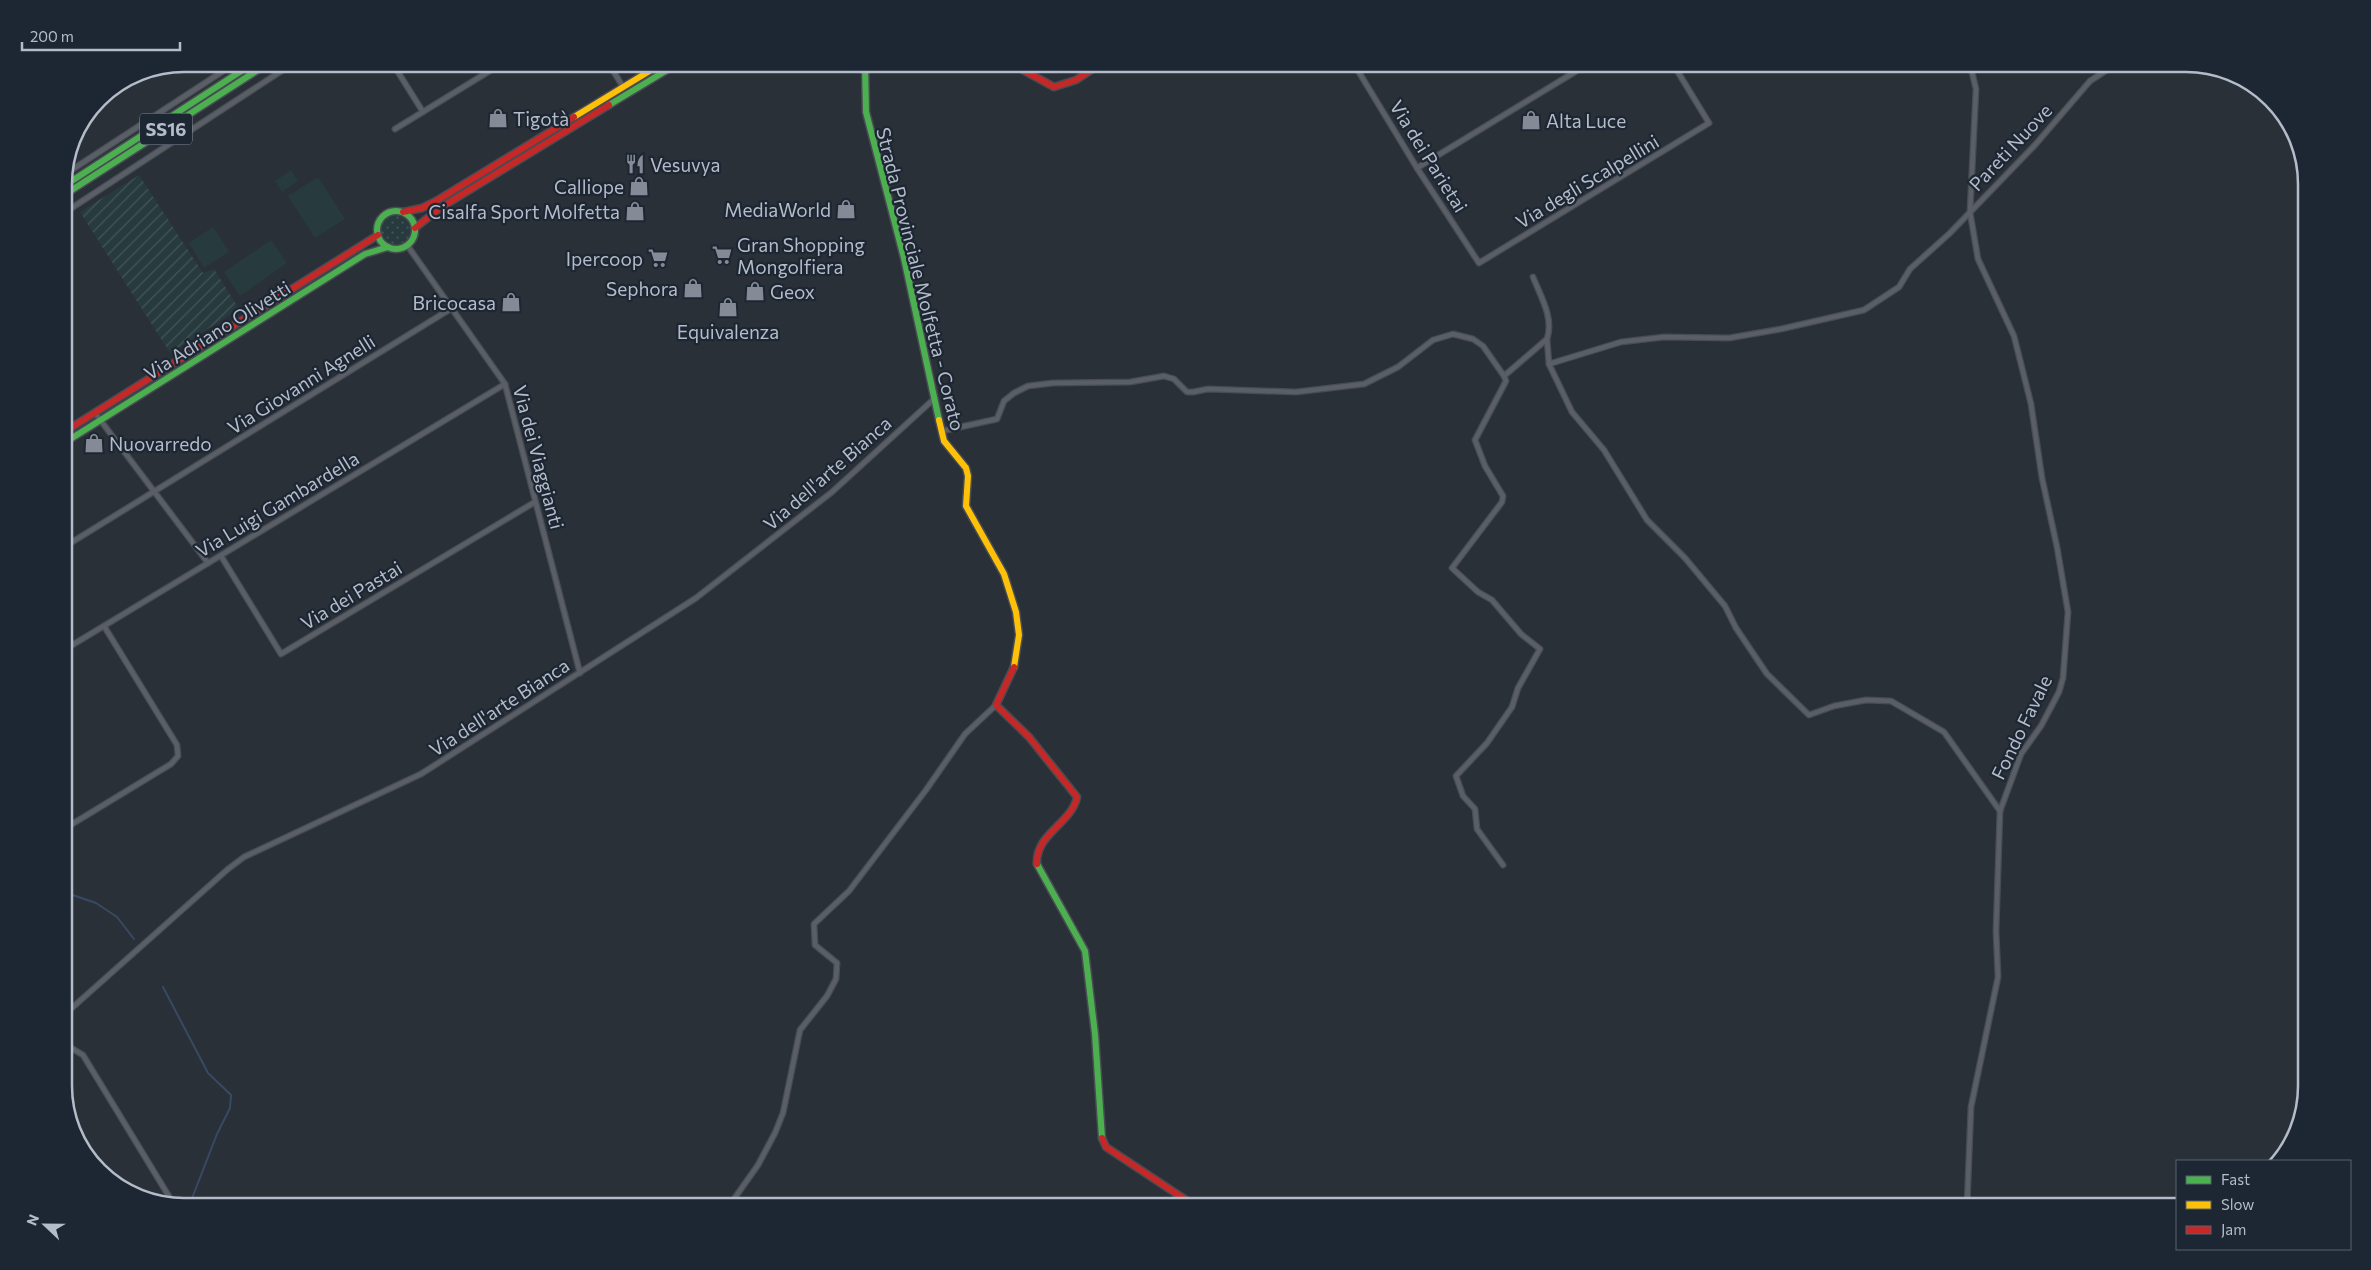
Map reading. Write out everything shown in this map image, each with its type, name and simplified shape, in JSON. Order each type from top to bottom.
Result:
[{"type":"main road","name":"SS16","points":[[73,180],[240,72]]},
{"type":"main road","name":"SS16","points":[[73,189],[255,72]]},
{"type":"main road","points":[[388,247],[378,235],[377,229],[381,218],[391,211],[403,212],[422,208],[436,201],[648,72]]},
{"type":"main road","points":[[414,228],[440,208],[664,72]]},
{"type":"main road","name":"Strada Provinciale Molfetta - Corato","points":[[865,72],[864,99],[868,122],[904,258],[936,397],[944,441],[966,468],[966,506],[1010,586],[1017,617],[1020,635],[1017,656],[1012,675],[996,705]]},
{"type":"main road","points":[[1027,72],[1054,86],[1076,80],[1088,72]]},
{"type":"main road","points":[[403,212],[411,218],[414,228],[413,238],[407,245]]},
{"type":"main road","name":"Via Adriano Olivetti","points":[[73,426],[378,235]]},
{"type":"main road","name":"Via Adriano Olivetti","points":[[73,438],[366,254],[388,247],[401,248],[407,245]]},
{"type":"main road","points":[[996,705],[1029,737],[1077,797],[1075,807],[1040,845],[1036,862],[1046,884],[1085,951],[1095,1034],[1102,1142],[1114,1153],[1183,1198]]},
{"type":"street","points":[[73,169],[222,72]]},
{"type":"street","points":[[73,207],[280,72]]},
{"type":"street","points":[[398,72],[423,112]]},
{"type":"street","points":[[395,129],[488,72]]},
{"type":"street","points":[[614,72],[623,87]]},
{"type":"street","name":"Via dei Parietai","points":[[1359,72],[1417,168],[1479,263]]},
{"type":"street","points":[[1417,168],[1575,72]]},
{"type":"street","name":"Via degli Scalpellini","points":[[1479,263],[1709,124],[1678,72]]},
{"type":"street","name":"Pareti Nuove","points":[[1970,212],[1976,89],[1972,72]]},
{"type":"street","name":"Pareti Nuove","points":[[1970,212],[2035,146],[2090,81],[2104,72]]},
{"type":"street","points":[[1549,364],[1621,342],[1664,337],[1729,338],[1782,329],[1864,310],[1899,287],[1910,269],[1970,212]]},
{"type":"street","name":"Fondo Favale","points":[[1967,1198],[1971,1107],[1998,977],[1996,931],[2000,811],[2021,754],[2041,726],[2063,678],[2068,612],[2058,546],[2042,478],[2031,404],[2014,336],[1978,259],[1970,212]]},
{"type":"street","name":"Via dei Viaggianti","points":[[407,245],[505,384],[580,673]]},
{"type":"street","points":[[1533,277],[1549,319],[1549,364],[1572,412],[1609,457],[1647,520],[1686,558],[1725,606],[1736,628],[1767,674],[1809,715],[1834,706],[1866,700],[1891,701],[1915,714],[1944,732],[2000,811]]},
{"type":"street","name":"Via Giovanni Agnelli","points":[[73,541],[452,308]]},
{"type":"street","points":[[942,431],[993,420],[999,416],[1006,398],[1024,387],[1053,383],[1130,382],[1164,376],[1174,379],[1187,392],[1208,390],[1296,392],[1364,384],[1398,367],[1433,340],[1453,334],[1473,339],[1483,346],[1506,381],[1476,440],[1486,466],[1503,496],[1502,502],[1452,568],[1478,592],[1492,600],[1522,634],[1540,649],[1518,688],[1512,707],[1487,743],[1456,776],[1464,796],[1475,809],[1477,829],[1503,865]]},
{"type":"street","points":[[1504,376],[1548,339]]},
{"type":"street","name":"Via Luigi Gambardella","points":[[73,645],[505,384]]},
{"type":"street","name":"Via dell'arte Bianca","points":[[73,1007],[244,857],[421,774],[721,581],[832,492],[936,397]]},
{"type":"street","points":[[95,413],[208,563]]},
{"type":"street","name":"Via dei Pastai","points":[[221,556],[281,654],[535,502]]},
{"type":"street","points":[[73,824],[171,764],[178,756],[176,745],[104,626]]},
{"type":"street","points":[[735,1198],[758,1166],[783,1113],[800,1030],[827,996],[836,979],[837,963],[815,945],[814,924],[849,891],[926,790],[965,734],[996,705]]},
{"type":"street","points":[[73,1049],[83,1055],[169,1197]]},
{"type":"green space","points":[[291,170],[298,181],[282,192],[275,181]]},
{"type":"green space","points":[[139,175],[203,273],[214,269],[239,309],[170,353],[80,212]]},
{"type":"green space","points":[[318,177],[345,219],[315,238],[288,196]]},
{"type":"green space","points":[[395,213],[406,218],[411,229],[406,240],[395,245],[384,240],[379,229],[384,218]]},
{"type":"green space","points":[[213,227],[229,252],[204,268],[189,243]]},
{"type":"green space","points":[[271,240],[287,263],[240,296],[224,272]]},
{"type":"waterway","points":[[73,895],[96,903],[117,917],[134,939]]},
{"type":"waterway","points":[[163,987],[208,1073],[231,1095],[230,1108],[217,1134],[192,1198]]},
{"type":"traffic: fast","points":[[73,180],[240,72]]},
{"type":"traffic: fast","points":[[73,189],[255,72]]},
{"type":"traffic: fast","points":[[609,105],[664,72]]},
{"type":"traffic: fast","points":[[865,72],[866,112],[904,258],[939,420]]},
{"type":"traffic: fast","points":[[396,211],[409,217],[415,230],[409,243],[396,249],[383,243],[377,230],[383,217],[396,211]]},
{"type":"traffic: fast","points":[[73,437],[365,254],[388,247]]},
{"type":"traffic: fast","points":[[1037,864],[1085,951],[1095,1034],[1102,1138]]},
{"type":"traffic: slow","points":[[574,117],[648,72]]},
{"type":"traffic: slow","points":[[939,420],[944,441],[966,468],[968,476],[966,506],[1004,574],[1016,612],[1019,635],[1014,667]]},
{"type":"traffic: jam","points":[[1027,72],[1054,87],[1076,80],[1088,72]]},
{"type":"traffic: jam","points":[[415,228],[440,208],[609,105]]},
{"type":"traffic: jam","points":[[403,212],[422,208],[436,201],[574,117]]},
{"type":"traffic: jam","points":[[73,426],[378,235]]},
{"type":"traffic: jam","points":[[1014,667],[996,705],[1029,737],[1077,797],[1074,806],[1068,814],[1047,836],[1038,854],[1037,864]]},
{"type":"traffic: jam","points":[[1102,1138],[1106,1147],[1183,1198]]},
{"type":"place","name":"Tigotà","points":[[498,118]]},
{"type":"place","name":"Alta Luce","points":[[1531,120]]},
{"type":"place","name":"Vesuvya","points":[[635,164]]},
{"type":"place","name":"Calliope","points":[[639,186]]},
{"type":"place","name":"MediaWorld","points":[[846,209]]},
{"type":"place","name":"Cisalfa Sport Molfetta","points":[[635,211]]},
{"type":"place","name":"Gran Shopping Mongolfiera","points":[[722,255]]},
{"type":"place","name":"Ipercoop","points":[[658,258]]},
{"type":"place","name":"Sephora","points":[[693,288]]},
{"type":"place","name":"Geox","points":[[755,291]]},
{"type":"place","name":"Bricocasa","points":[[511,302]]},
{"type":"place","name":"Equivalenza","points":[[728,307]]},
{"type":"place","name":"Nuovarredo","points":[[94,443]]}]
